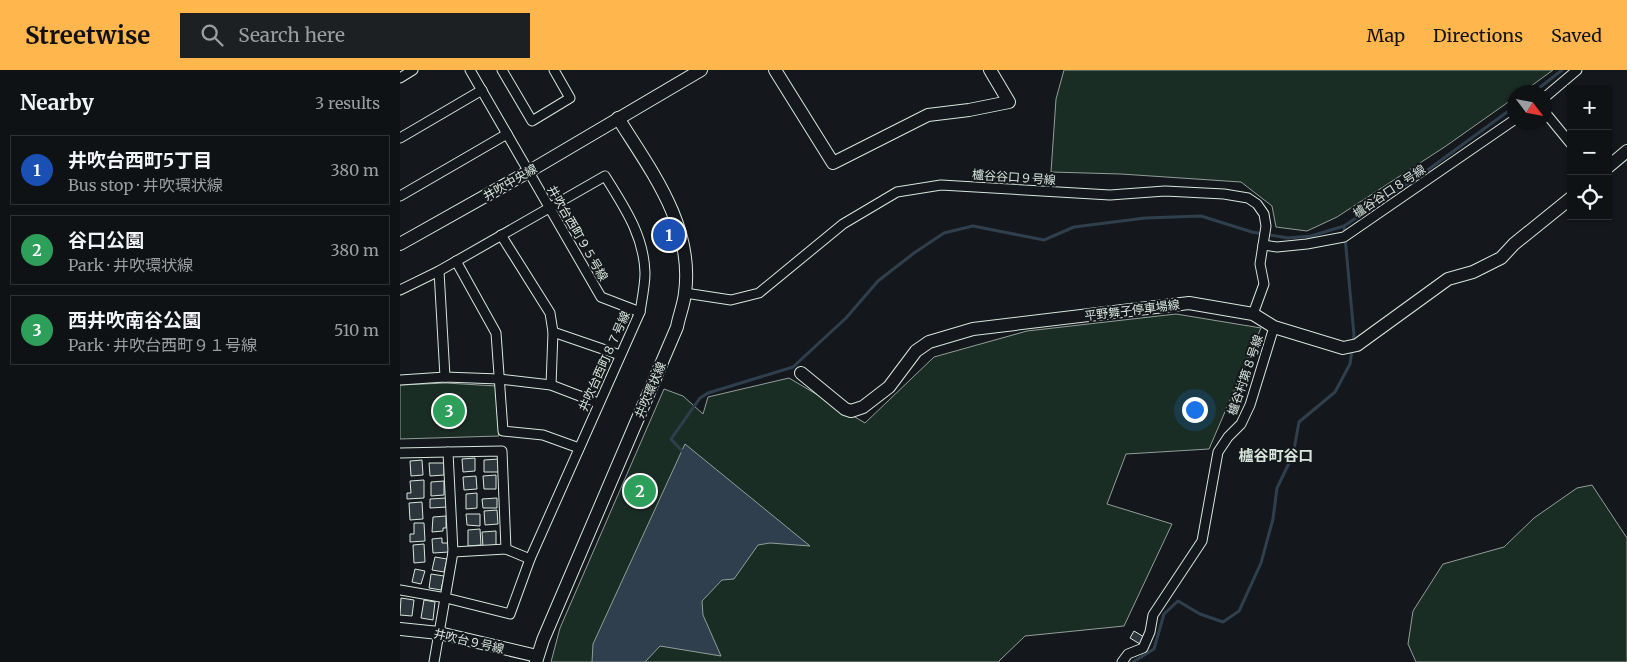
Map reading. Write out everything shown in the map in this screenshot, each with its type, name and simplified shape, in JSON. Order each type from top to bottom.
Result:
[{"type":"street","points":[[400,78],[413,70]]},
{"type":"street","name":"井吹台西町９５号線","points":[[470,70],[601,297],[640,312]]},
{"type":"street","points":[[502,70],[532,121],[570,98],[554,70]]},
{"type":"street","name":"井吹中央線","points":[[400,244],[528,172],[701,70]]},
{"type":"street","points":[[775,70],[834,163],[928,114],[969,110],[1010,102],[990,70]]},
{"type":"street","points":[[1552,91],[1577,70]]},
{"type":"street","points":[[400,138],[482,90]]},
{"type":"street","name":"井吹環状線","points":[[536,659],[677,326],[686,293],[686,261],[679,228],[666,194],[618,118]]},
{"type":"street","points":[[1552,121],[1567,139]]},
{"type":"street","name":"櫨谷谷口８号線","points":[[1264,242],[1277,247],[1344,237],[1507,125]]},
{"type":"street","points":[[400,196],[507,134]]},
{"type":"street","points":[[1612,164],[1627,151]]},
{"type":"street","name":"井吹台西町８７号線","points":[[400,290],[439,271],[605,176],[629,214],[642,244],[645,274],[640,312],[530,559],[510,614],[446,598],[400,590]]},
{"type":"street","name":"櫨谷谷口９号線","points":[[686,293],[731,300],[759,293],[843,224],[897,192],[941,185],[1110,196],[1165,191],[1224,194],[1248,198],[1257,204],[1264,214],[1266,228],[1260,264],[1264,284],[1253,314]]},
{"type":"street","name":"平野舞子停車場線","points":[[801,373],[840,405],[851,411],[863,407],[889,388],[916,351],[929,342],[973,329],[1189,303],[1253,314],[1274,327],[1343,348],[1354,346],[1448,279],[1473,272],[1502,258],[1514,244],[1567,201]]},
{"type":"street","points":[[501,235],[550,313],[553,332],[551,385]]},
{"type":"street","points":[[456,261],[496,333],[503,431],[544,435],[579,448]]},
{"type":"street","points":[[439,271],[445,378]]},
{"type":"street","name":"櫨谷村第８号線","points":[[1122,662],[1128,654],[1143,648],[1150,632],[1153,615],[1202,541],[1218,452],[1228,437],[1241,424],[1250,406],[1274,327]]},
{"type":"street","points":[[553,332],[620,355]]},
{"type":"street","points":[[400,380],[445,378],[499,379],[551,385],[598,403]]},
{"type":"street","points":[[400,453],[502,451],[506,549]]},
{"type":"street","points":[[434,662],[453,552],[448,452]]},
{"type":"street","points":[[453,552],[506,549],[530,559]]},
{"type":"street","points":[[400,580],[400,590]]},
{"type":"street","name":"井吹台９号線","points":[[400,629],[439,633],[536,659]]},
{"type":"green space","points":[[1064,70],[1553,70],[1533,85],[1507,85],[1507,103],[1446,146],[1337,217],[1307,231],[1276,227],[1272,206],[1241,182],[1121,174],[1051,172],[1056,99]]},
{"type":"green space","points":[[1176,314],[1261,328],[1209,449],[1126,454],[1107,504],[1172,524],[1124,626],[1025,636],[999,662],[551,662],[560,628],[664,389],[683,396],[703,414],[708,397],[789,378],[865,423],[934,357],[1027,331]]},
{"type":"green space","points":[[446,383],[496,386],[499,436],[400,439],[400,385]]},
{"type":"green space","points":[[1592,485],[1627,538],[1627,662],[1416,662],[1408,644],[1413,611],[1443,564],[1504,547],[1534,518],[1577,488]]},
{"type":"water","points":[[685,444],[810,546],[770,543],[758,545],[734,579],[722,580],[702,601],[703,615],[721,656],[660,646],[645,662],[592,662],[593,644]]},
{"type":"building","points":[[475,458],[475,471],[463,472],[462,459]]},
{"type":"building","points":[[499,459],[499,472],[484,472],[484,460]]},
{"type":"building","points":[[422,460],[423,475],[411,476],[410,461]]},
{"type":"building","points":[[429,463],[444,463],[444,475],[430,476]]},
{"type":"building","points":[[496,475],[496,489],[484,489],[483,476]]},
{"type":"building","points":[[476,476],[477,489],[464,490],[463,477]]},
{"type":"building","points":[[424,480],[424,498],[407,499],[407,493],[411,493],[410,481]]},
{"type":"building","points":[[444,481],[444,495],[431,496],[431,482]]},
{"type":"building","points":[[477,493],[477,508],[466,509],[466,494]]},
{"type":"building","points":[[446,498],[447,507],[430,508],[430,499]]},
{"type":"building","points":[[497,498],[497,508],[483,508],[482,499]]},
{"type":"building","points":[[422,502],[423,519],[410,520],[409,503]]},
{"type":"building","points":[[497,510],[498,524],[485,525],[484,511]]},
{"type":"building","points":[[466,514],[480,514],[480,526],[467,525]]},
{"type":"building","points":[[446,516],[446,528],[443,528],[443,531],[432,532],[433,517]]},
{"type":"building","points":[[414,523],[424,523],[425,541],[410,542],[410,534],[414,534]]},
{"type":"building","points":[[480,529],[481,545],[468,546],[468,530]]},
{"type":"building","points":[[496,531],[496,547],[483,547],[482,532]]},
{"type":"building","points":[[442,538],[442,543],[448,543],[449,552],[433,553],[432,539]]},
{"type":"building","points":[[424,544],[425,562],[414,563],[413,545]]},
{"type":"building","points":[[435,557],[447,559],[444,572],[432,570]]},
{"type":"building","points":[[415,569],[425,571],[421,584],[412,582]]},
{"type":"building","points":[[431,574],[444,576],[441,590],[429,588]]},
{"type":"building","points":[[401,598],[414,600],[412,616],[400,615]]},
{"type":"building","points":[[424,600],[435,602],[433,620],[421,618]]},
{"type":"building","points":[[1134,631],[1144,637],[1140,644],[1130,638]]},
{"type":"waterway","points":[[1543,85],[1562,70]]},
{"type":"waterway","points":[[682,451],[671,439],[700,398],[708,393],[793,367],[846,318],[878,281],[944,233],[973,226],[1044,240],[1074,227],[1145,218],[1201,216],[1252,232],[1288,238],[1311,236],[1344,226],[1429,169],[1507,112]]},
{"type":"waterway","points":[[1344,226],[1353,341]]},
{"type":"waterway","points":[[1133,662],[1154,649],[1164,614],[1178,601],[1200,614],[1223,622],[1239,611],[1261,563],[1273,519],[1277,488],[1293,455],[1299,422],[1335,392],[1350,364],[1352,350]]},
{"type":"place","name":"井吹台西町5丁目","points":[[669,235]]},
{"type":"place","name":"西井吹南谷公園","points":[[449,411]]},
{"type":"place","name":"谷口公園","points":[[640,491]]},
{"type":"district","name":"櫨谷町谷口","points":[[1276,455]]}]
